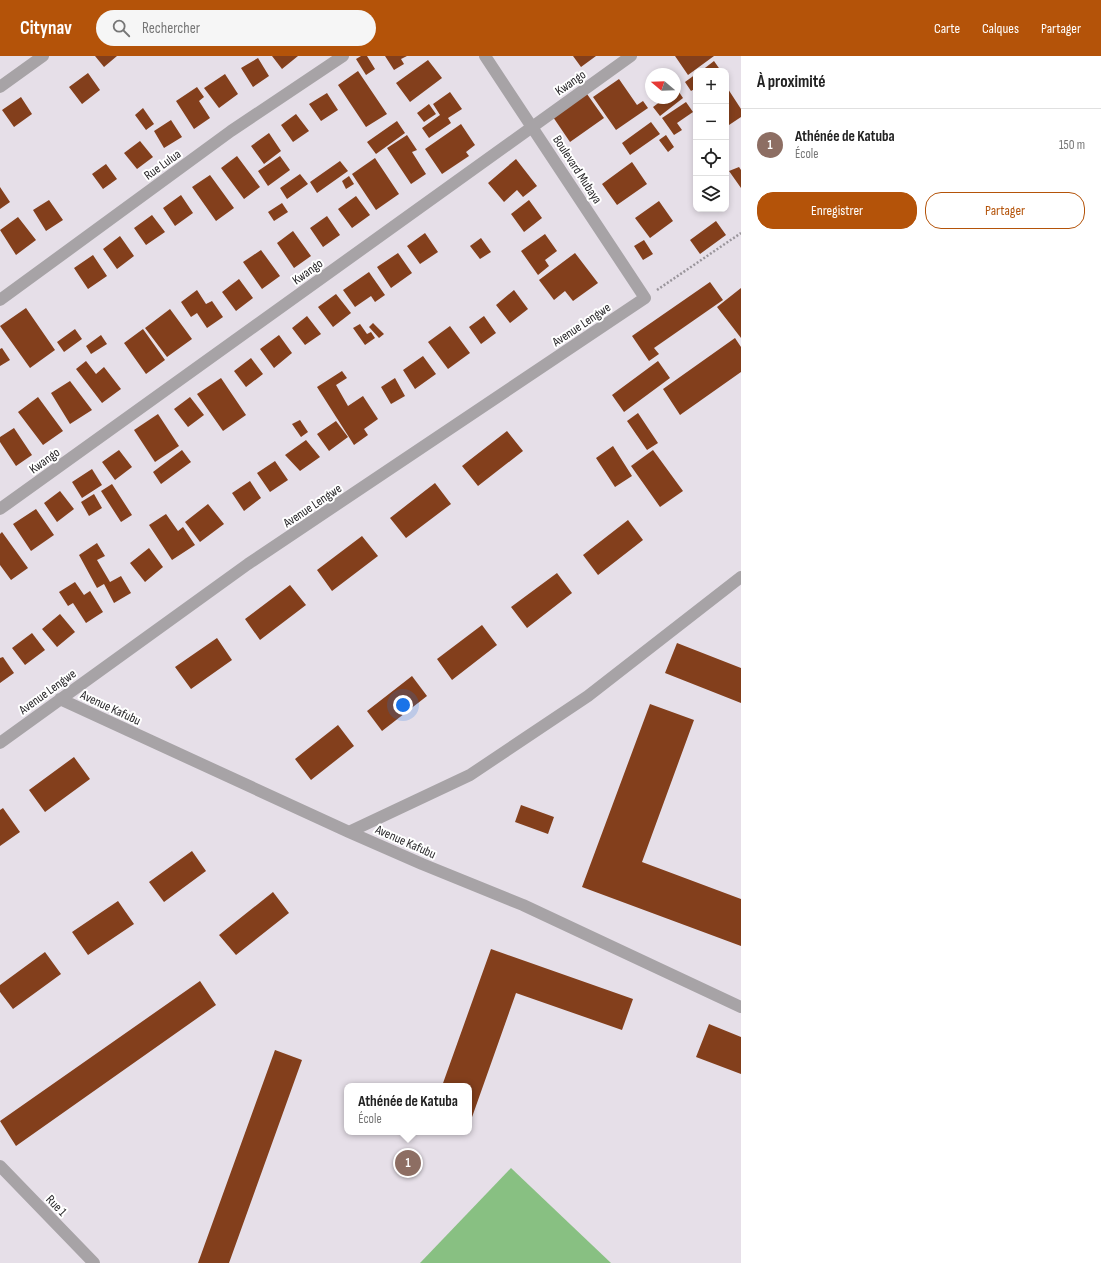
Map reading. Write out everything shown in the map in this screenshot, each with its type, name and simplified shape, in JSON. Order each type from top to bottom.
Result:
[{"type":"street","points":[[0,87],[43,56]]},
{"type":"street","name":"Rue Lulua","points":[[0,300],[231,131],[343,56]]},
{"type":"street","name":"Boulevard Mubaya","points":[[485,56],[533,126],[645,298]]},
{"type":"street","name":"Kwango","points":[[0,510],[631,56]]},
{"type":"street","name":"Avenue Lengwe","points":[[0,743],[248,564],[645,298]]},
{"type":"street","points":[[349,832],[470,775],[588,696],[741,577]]},
{"type":"street","name":"Avenue Kafubu","points":[[60,699],[349,832],[422,864],[523,905],[741,1007]]},
{"type":"street","name":"Rue 1","points":[[0,1166],[94,1263]]},
{"type":"path","points":[[645,298],[741,233]]},
{"type":"green space","points":[[511,1168],[611,1263],[420,1263]]},
{"type":"building","points":[[95,56],[117,56],[104,67]]},
{"type":"building","points":[[272,56],[298,56],[282,69]]},
{"type":"building","points":[[361,56],[367,56],[375,69],[366,75],[356,59]]},
{"type":"building","points":[[385,56],[407,56],[401,59],[404,64],[394,70]]},
{"type":"building","points":[[573,56],[596,56],[581,67]]},
{"type":"building","points":[[675,56],[714,56],[698,68],[693,68],[693,71],[688,75]]},
{"type":"building","points":[[258,58],[269,76],[253,87],[241,68]]},
{"type":"building","points":[[428,60],[442,78],[410,102],[396,83]]},
{"type":"building","points":[[714,61],[719,68],[705,68]]},
{"type":"building","points":[[358,71],[387,114],[366,127],[338,85]]},
{"type":"building","points":[[88,73],[100,90],[82,104],[69,87]]},
{"type":"building","points":[[225,74],[238,94],[219,108],[204,88]]},
{"type":"building","points":[[693,76],[693,90],[691,91],[685,82]]},
{"type":"building","points":[[619,79],[637,105],[643,101],[648,108],[616,130],[593,97]]},
{"type":"building","points":[[197,87],[204,97],[199,101],[210,118],[194,129],[176,101]]},
{"type":"building","points":[[729,91],[741,109],[741,117],[729,125]]},
{"type":"building","points":[[450,92],[462,109],[448,118],[451,123],[429,138],[422,128],[440,115],[433,104]]},
{"type":"building","points":[[327,93],[338,110],[321,121],[309,104]]},
{"type":"building","points":[[587,94],[604,118],[570,142],[553,117]]},
{"type":"building","points":[[21,97],[32,114],[14,127],[2,110]]},
{"type":"building","points":[[686,102],[693,112],[677,123],[682,130],[674,135],[662,118]]},
{"type":"building","points":[[429,104],[436,114],[424,122],[417,113]]},
{"type":"building","points":[[657,104],[675,104],[660,116],[653,107]]},
{"type":"building","points":[[143,108],[154,124],[146,130],[135,115]]},
{"type":"building","points":[[296,114],[309,131],[293,142],[281,125]]},
{"type":"building","points":[[171,120],[182,137],[164,148],[154,131]]},
{"type":"building","points":[[397,121],[405,133],[376,154],[367,142]]},
{"type":"building","points":[[651,122],[660,134],[630,155],[622,143]]},
{"type":"building","points":[[461,124],[475,145],[466,152],[469,156],[442,174],[425,149]]},
{"type":"building","points":[[269,133],[281,151],[264,164],[251,146]]},
{"type":"building","points":[[407,135],[417,150],[412,152],[426,174],[411,184],[387,148]]},
{"type":"building","points":[[666,135],[674,147],[668,152],[659,140]]},
{"type":"building","points":[[140,141],[153,157],[137,169],[124,153]]},
{"type":"building","points":[[237,156],[260,187],[244,199],[221,168]]},
{"type":"building","points":[[280,156],[290,170],[268,186],[258,171]]},
{"type":"building","points":[[375,158],[399,194],[376,210],[352,174]]},
{"type":"building","points":[[516,159],[537,186],[523,197],[517,190],[504,202],[488,183]]},
{"type":"building","points":[[340,161],[348,171],[317,193],[310,182]]},
{"type":"building","points":[[632,162],[647,184],[617,205],[602,184]]},
{"type":"building","points":[[106,164],[117,179],[103,189],[92,174]]},
{"type":"building","points":[[739,167],[741,170],[741,188],[729,171]]},
{"type":"building","points":[[300,174],[308,184],[287,199],[280,188]]},
{"type":"building","points":[[210,175],[234,208],[216,221],[192,187]]},
{"type":"building","points":[[349,176],[354,184],[346,189],[342,181]]},
{"type":"building","points":[[0,187],[10,202],[0,209]]},
{"type":"building","points":[[181,195],[193,213],[175,226],[163,208]]},
{"type":"building","points":[[356,196],[370,215],[352,228],[338,209]]},
{"type":"building","points":[[49,200],[63,220],[46,231],[33,210]]},
{"type":"building","points":[[529,200],[542,218],[524,232],[511,214]]},
{"type":"building","points":[[659,201],[673,221],[650,238],[635,218]]},
{"type":"building","points":[[282,203],[288,212],[274,221],[268,212]]},
{"type":"building","points":[[152,215],[165,232],[146,245],[134,228]]},
{"type":"building","points":[[327,216],[340,235],[323,247],[310,228]]},
{"type":"building","points":[[18,217],[36,240],[16,255],[0,230]]},
{"type":"building","points":[[716,221],[726,235],[700,254],[690,240]]},
{"type":"building","points":[[293,231],[311,256],[294,268],[277,243]]},
{"type":"building","points":[[425,233],[438,252],[420,264],[407,246]]},
{"type":"building","points":[[545,234],[557,251],[545,260],[549,266],[538,275],[521,251]]},
{"type":"building","points":[[120,236],[134,256],[117,269],[103,249]]},
{"type":"building","points":[[481,238],[491,252],[480,259],[470,246]]},
{"type":"building","points":[[644,240],[653,254],[643,260],[634,246]]},
{"type":"building","points":[[261,250],[280,276],[262,289],[243,262]]},
{"type":"building","points":[[398,253],[412,273],[391,288],[377,267]]},
{"type":"building","points":[[575,253],[598,283],[573,301],[565,291],[554,300],[539,280]]},
{"type":"building","points":[[93,255],[107,276],[88,289],[74,268]]},
{"type":"building","points":[[369,272],[385,295],[375,302],[371,296],[355,307],[343,290]]},
{"type":"building","points":[[239,279],[253,298],[236,311],[222,292]]},
{"type":"building","points":[[710,282],[723,300],[654,348],[659,354],[649,361],[632,336]]},
{"type":"building","points":[[741,288],[741,338],[717,307]]},
{"type":"building","points":[[197,290],[206,304],[212,301],[223,317],[207,328],[197,313],[191,317],[181,302]]},
{"type":"building","points":[[514,290],[528,309],[510,323],[496,305]]},
{"type":"building","points":[[336,294],[351,313],[333,327],[318,307]]},
{"type":"building","points":[[26,308],[55,350],[30,368],[0,326]]},
{"type":"building","points":[[170,309],[192,339],[167,357],[145,328]]},
{"type":"building","points":[[307,316],[321,334],[305,345],[292,328]]},
{"type":"building","points":[[484,316],[496,333],[481,344],[469,327]]},
{"type":"building","points":[[373,323],[384,334],[379,338],[369,327]]},
{"type":"building","points":[[360,324],[367,334],[371,332],[375,338],[365,345],[353,328]]},
{"type":"building","points":[[450,326],[470,353],[448,369],[428,342]]},
{"type":"building","points":[[75,329],[82,339],[64,352],[57,342]]},
{"type":"building","points":[[143,329],[165,360],[146,374],[124,343]]},
{"type":"building","points":[[101,335],[107,344],[91,354],[86,346]]},
{"type":"building","points":[[279,335],[292,353],[274,368],[260,349]]},
{"type":"building","points":[[735,338],[741,347],[741,372],[680,415],[663,389]]},
{"type":"building","points":[[2,348],[10,360],[0,366],[0,349]]},
{"type":"building","points":[[423,356],[436,374],[415,389],[403,370]]},
{"type":"building","points":[[251,358],[263,374],[246,387],[234,371]]},
{"type":"building","points":[[86,361],[96,374],[104,367],[121,389],[102,403],[76,369]]},
{"type":"building","points":[[658,361],[670,378],[624,412],[612,395]]},
{"type":"building","points":[[342,371],[347,378],[336,385],[348,406],[363,396],[378,419],[364,429],[368,435],[354,445],[317,387]]},
{"type":"building","points":[[221,378],[246,415],[223,431],[197,394]]},
{"type":"building","points":[[395,378],[405,396],[391,404],[381,387]]},
{"type":"building","points":[[70,381],[92,410],[70,424],[51,393]]},
{"type":"building","points":[[38,397],[63,431],[43,445],[18,412]]},
{"type":"building","points":[[190,397],[204,415],[188,427],[174,409]]},
{"type":"building","points":[[638,413],[658,443],[647,450],[627,421]]},
{"type":"building","points":[[158,414],[179,446],[155,462],[134,430]]},
{"type":"building","points":[[300,420],[308,432],[301,437],[292,424]]},
{"type":"building","points":[[336,421],[348,437],[329,451],[317,434]]},
{"type":"building","points":[[14,428],[32,455],[16,466],[0,442],[0,437]]},
{"type":"building","points":[[507,431],[523,451],[478,486],[462,466]]},
{"type":"building","points":[[306,440],[320,457],[300,471],[285,455]]},
{"type":"building","points":[[613,446],[632,476],[615,487],[596,458]]},
{"type":"building","points":[[119,450],[132,467],[115,480],[102,462]]},
{"type":"building","points":[[182,450],[191,462],[161,484],[153,472]]},
{"type":"building","points":[[653,450],[683,491],[660,507],[631,466]]},
{"type":"building","points":[[275,461],[288,480],[270,492],[257,473]]},
{"type":"building","points":[[92,469],[102,485],[82,498],[72,482]]},
{"type":"building","points":[[250,481],[261,498],[244,511],[232,493]]},
{"type":"building","points":[[435,483],[451,504],[406,538],[390,518]]},
{"type":"building","points":[[112,484],[132,515],[121,522],[101,491]]},
{"type":"building","points":[[60,491],[74,509],[57,522],[44,503]]},
{"type":"building","points":[[94,494],[102,508],[89,516],[81,502]]},
{"type":"building","points":[[208,504],[224,524],[200,542],[185,522]]},
{"type":"building","points":[[36,509],[54,535],[31,551],[13,524]]},
{"type":"building","points":[[166,514],[178,531],[183,527],[195,545],[172,560],[149,525]]},
{"type":"building","points":[[628,520],[643,540],[598,575],[583,555]]},
{"type":"building","points":[[2,532],[28,568],[11,580],[0,565],[0,534]]},
{"type":"building","points":[[362,536],[378,556],[332,591],[317,570]]},
{"type":"building","points":[[97,543],[105,556],[97,560],[110,582],[121,576],[131,593],[114,603],[104,584],[97,588],[79,555]]},
{"type":"building","points":[[149,548],[163,567],[145,582],[130,563]]},
{"type":"building","points":[[557,573],[572,593],[527,628],[511,607]]},
{"type":"building","points":[[75,582],[84,595],[90,591],[103,612],[86,623],[73,603],[68,606],[59,592]]},
{"type":"building","points":[[290,585],[306,605],[260,640],[245,619]]},
{"type":"building","points":[[60,614],[75,632],[57,647],[42,629]]},
{"type":"building","points":[[482,625],[497,645],[452,680],[437,659]]},
{"type":"building","points":[[32,633],[45,650],[25,665],[12,648]]},
{"type":"building","points":[[217,638],[232,660],[191,689],[175,667]]},
{"type":"building","points":[[677,643],[741,668],[741,703],[665,673]]},
{"type":"building","points":[[3,657],[14,673],[0,683],[0,658]]},
{"type":"building","points":[[412,676],[427,696],[382,731],[367,711]]},
{"type":"building","points":[[650,704],[694,720],[642,862],[741,899],[741,946],[582,887]]},
{"type":"building","points":[[338,725],[354,746],[311,780],[295,759]]},
{"type":"building","points":[[74,757],[90,779],[45,812],[29,790]]},
{"type":"building","points":[[521,805],[554,817],[548,834],[515,822]]},
{"type":"building","points":[[3,808],[20,832],[0,846],[0,810]]},
{"type":"building","points":[[192,851],[206,871],[164,902],[149,882]]},
{"type":"building","points":[[273,892],[289,913],[236,955],[219,935]]},
{"type":"building","points":[[118,901],[134,924],[88,955],[72,932]]},
{"type":"building","points":[[491,949],[633,999],[622,1030],[516,993],[472,1117],[472,1083],[443,1083]]},
{"type":"building","points":[[45,952],[61,974],[13,1009],[0,992],[0,985]]},
{"type":"building","points":[[200,981],[216,1005],[16,1146],[0,1121]]},
{"type":"building","points":[[709,1024],[741,1037],[741,1074],[696,1057]]},
{"type":"building","points":[[275,1050],[302,1060],[229,1263],[198,1263]]},
{"type":"place","name":"Athénée de Katuba","points":[[408,1163]]}]
